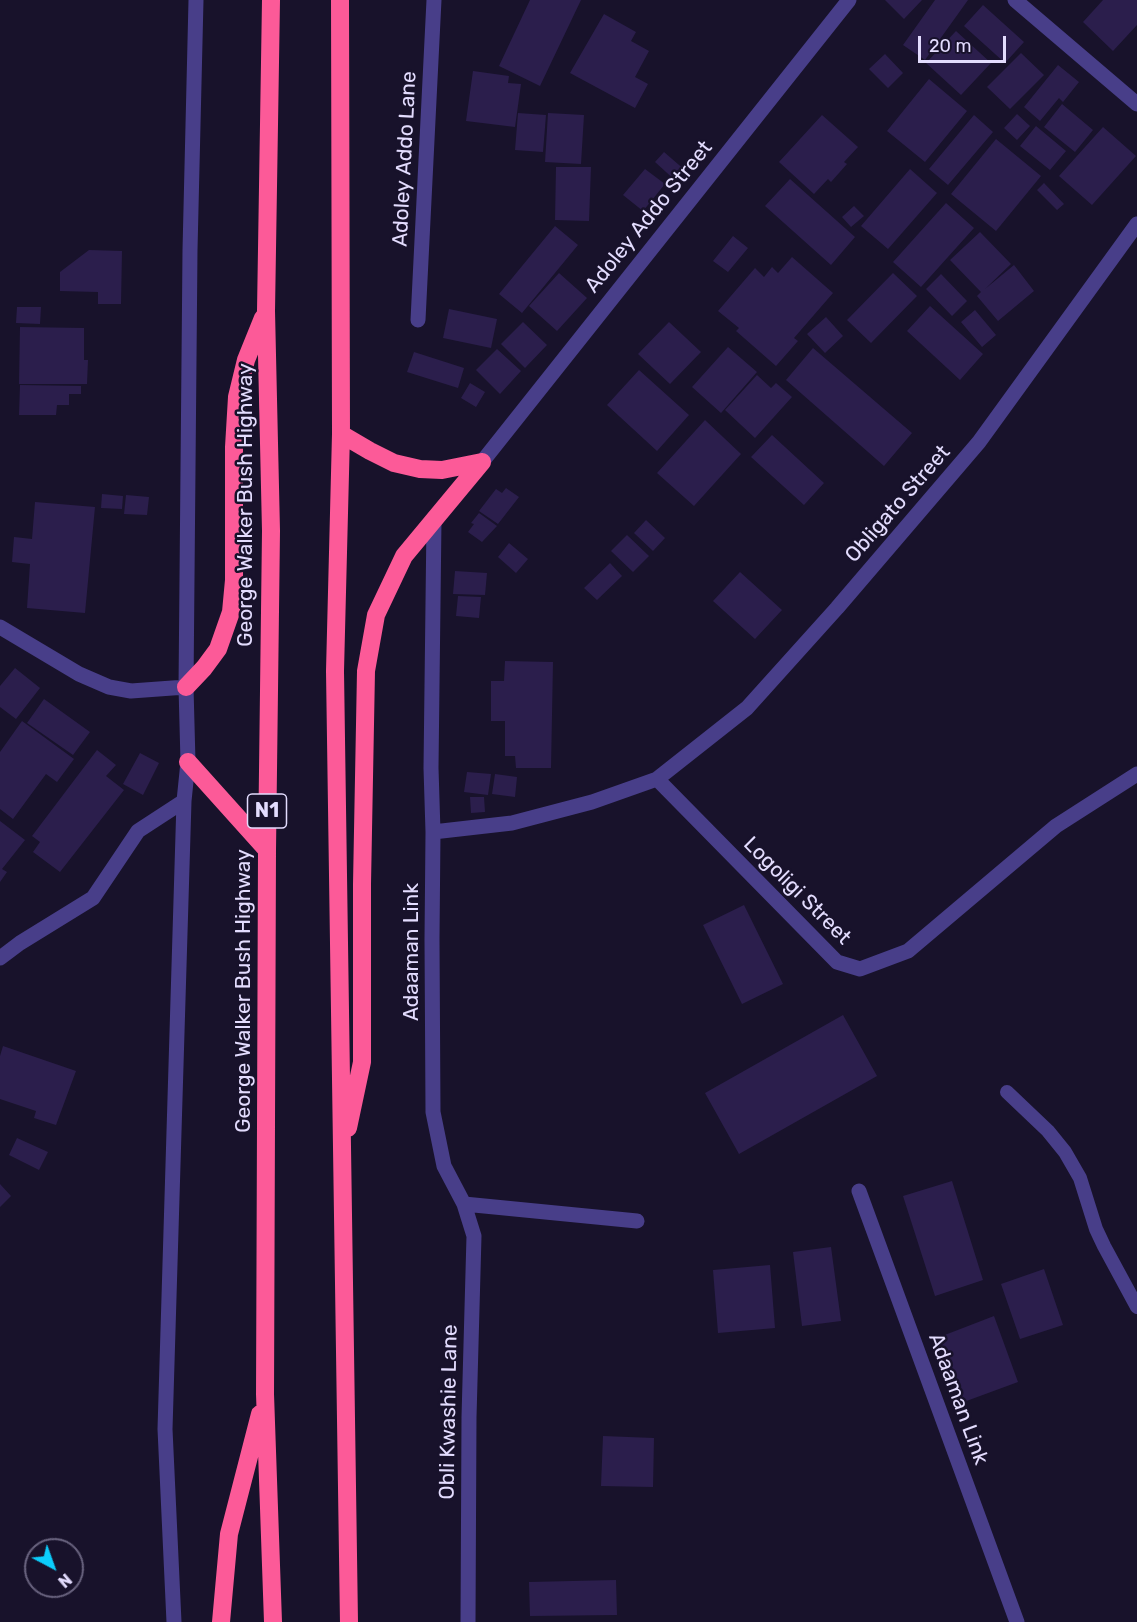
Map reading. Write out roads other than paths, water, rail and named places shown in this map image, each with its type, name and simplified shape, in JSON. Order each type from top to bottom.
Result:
[{"type":"highway","name":"George Walker Bush Highway","points":[[272,0],[266,310],[271,531],[265,1394],[273,1622]]},
{"type":"highway","points":[[340,0],[341,434],[335,671],[349,1622]]},
{"type":"highway","points":[[186,687],[218,649],[231,612],[234,580],[234,447],[237,397],[246,360],[266,310]]},
{"type":"highway","points":[[341,434],[394,463],[420,469],[441,470],[482,462]]},
{"type":"highway","points":[[341,1159],[362,1062],[362,884],[366,670],[376,615],[404,556],[482,462]]},
{"type":"highway","points":[[188,762],[267,850]]},
{"type":"highway","points":[[220,1622],[229,1534],[265,1394]]},
{"type":"street","points":[[174,1622],[165,1429],[184,801],[188,762],[186,687],[190,250],[196,0]]},
{"type":"street","name":"Adoley Addo Lane","points":[[418,320],[434,0]]},
{"type":"street","name":"Adoley Addo Street","points":[[482,462],[849,0]]},
{"type":"street","points":[[1015,0],[1137,105]]},
{"type":"street","name":"Obligato Street","points":[[657,779],[747,708],[837,608],[979,442],[1137,224]]},
{"type":"street","name":"Adaaman Link","points":[[435,520],[431,768],[434,1112],[444,1166],[464,1204]]},
{"type":"street","points":[[0,627],[79,674],[109,687],[131,691],[186,687]]},
{"type":"street","name":"Logoligi Street","points":[[657,779],[837,962],[860,969],[908,951],[1056,826],[1137,774]]},
{"type":"street","points":[[433,832],[513,823],[592,802],[657,779]]},
{"type":"street","points":[[0,958],[93,898],[138,831],[184,801]]},
{"type":"street","name":"Adaaman Link","points":[[859,1191],[1017,1622]]},
{"type":"street","points":[[464,1204],[638,1221]]},
{"type":"street","name":"Obli Kwashie Lane","points":[[464,1204],[474,1236],[469,1417],[468,1622]]},
{"type":"lane","points":[[1007,1092],[1048,1131],[1065,1152],[1080,1178],[1096,1229],[1137,1307]]}]
